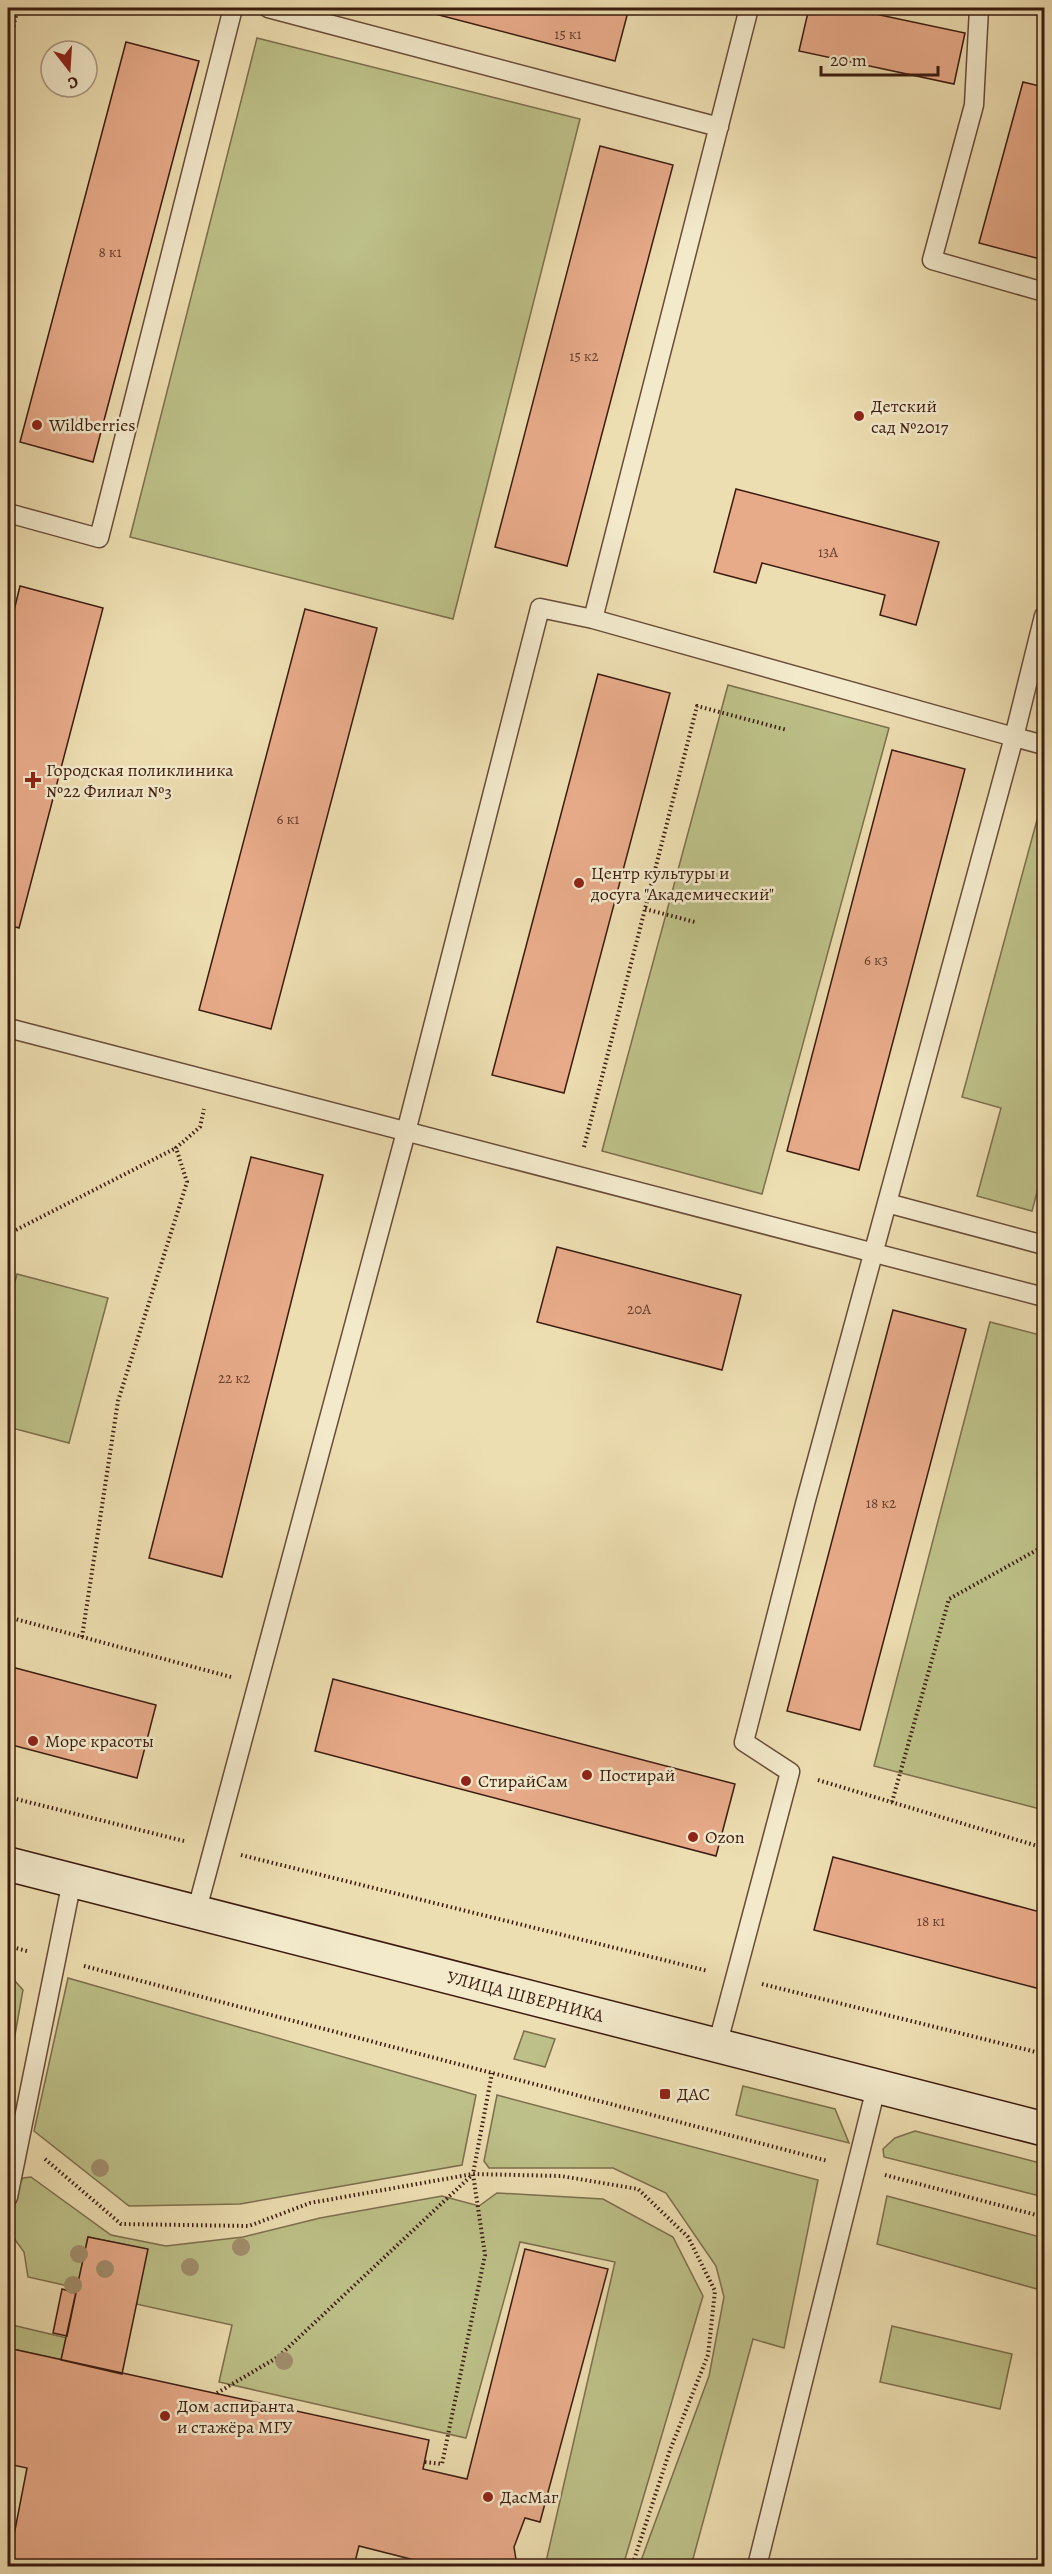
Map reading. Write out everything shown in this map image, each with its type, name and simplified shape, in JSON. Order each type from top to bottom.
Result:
[{"type":"street","name":"УЛИЦА ШВЕРНИКА","points":[[8,1864],[876,2088],[1044,2129]]},
{"type":"lane","points":[[8,513],[99,538],[232,8]]},
{"type":"lane","points":[[268,8],[719,127]]},
{"type":"lane","points":[[593,619],[749,8]]},
{"type":"lane","points":[[980,8],[974,105],[932,260],[1044,292]]},
{"type":"lane","points":[[196,1913],[406,1132],[540,608],[593,619],[1044,745]]},
{"type":"lane","points":[[717,2046],[790,1772],[744,1742],[873,1253],[1014,737],[1044,616]]},
{"type":"lane","points":[[8,1028],[1044,1297]]},
{"type":"lane","points":[[887,1203],[1044,1245]]},
{"type":"lane","points":[[8,2198],[14,2130],[56,1959],[72,1881]]},
{"type":"lane","points":[[757,2566],[876,2088]]},
{"type":"path","points":[[8,48],[18,8]]},
{"type":"path","points":[[576,1176],[697,706],[787,730]]},
{"type":"path","points":[[645,909],[695,922]]},
{"type":"path","points":[[8,1234],[176,1148],[200,1127],[210,1081]]},
{"type":"path","points":[[82,1637],[118,1401],[187,1182],[176,1148]]},
{"type":"path","points":[[892,1802],[949,1599],[1044,1546]]},
{"type":"path","points":[[8,1617],[258,1684]]},
{"type":"path","points":[[790,1772],[1044,1848]]},
{"type":"path","points":[[8,1797],[1044,2054]]},
{"type":"path","points":[[8,1946],[1044,2217]]},
{"type":"path","points":[[424,2462],[442,2464],[485,2255],[473,2174],[492,2073]]},
{"type":"path","points":[[14,2130],[121,2224],[249,2226],[310,2203],[473,2174],[561,2176],[638,2189],[688,2237],[715,2291],[708,2355],[670,2450],[632,2566]]},
{"type":"path","points":[[217,2393],[278,2357],[473,2174]]},
{"type":"green space","points":[[257,38],[580,119],[453,619],[130,537]]},
{"type":"green space","points":[[728,685],[889,728],[762,1194],[602,1151]]},
{"type":"green space","points":[[1044,794],[1044,1166],[1032,1211],[977,1196],[1001,1108],[962,1097]]},
{"type":"green space","points":[[17,1274],[108,1298],[69,1443],[8,1427],[8,1309]]},
{"type":"green space","points":[[990,1322],[1044,1336],[1044,1810],[874,1766]]},
{"type":"green space","points":[[8,1973],[23,1990],[8,2074]]},
{"type":"green space","points":[[68,1978],[476,2095],[462,2165],[240,2204],[129,2206],[34,2131]]},
{"type":"green space","points":[[524,2031],[555,2039],[545,2067],[514,2059]]},
{"type":"green space","points":[[743,2086],[835,2109],[849,2143],[736,2115]]},
{"type":"green space","points":[[497,2095],[818,2180],[784,2348],[753,2339],[691,2566],[639,2566],[709,2376],[724,2297],[716,2266],[666,2193],[613,2168],[489,2168],[484,2161]]},
{"type":"green space","points":[[915,2131],[1044,2164],[1044,2197],[884,2157],[883,2149],[895,2138]]},
{"type":"green space","points":[[31,2177],[111,2235],[166,2246],[243,2237],[320,2218],[442,2196],[479,2206],[497,2193],[603,2199],[673,2237],[703,2296],[623,2566],[545,2566],[615,2262],[520,2242],[466,2438],[219,2382],[232,2325],[136,2304],[147,2249],[88,2237],[77,2288],[28,2277],[24,2252],[8,2230],[18,2185],[23,2178]]},
{"type":"green space","points":[[887,2196],[1044,2238],[1044,2291],[877,2244]]},
{"type":"green space","points":[[8,2324],[67,2338],[61,2360],[8,2348]]},
{"type":"green space","points":[[892,2326],[1012,2354],[1000,2409],[880,2382]]},
{"type":"building","points":[[412,8],[629,8],[615,61]]},
{"type":"building","points":[[809,8],[847,8],[965,33],[954,84],[799,51]]},
{"type":"building","points":[[126,42],[199,61],[93,462],[20,442]]},
{"type":"building","points":[[1023,82],[1044,87],[1044,260],[979,243]]},
{"type":"building","points":[[600,146],[673,165],[567,566],[495,547]]},
{"type":"building","points":[[736,489],[939,542],[916,625],[880,615],[885,595],[762,563],[756,583],[714,572]]},
{"type":"building","name":"Городская поликлиника №22 Филиал №3","points":[[20,586],[103,608],[19,928],[8,925],[8,635]]},
{"type":"building","points":[[305,609],[377,628],[271,1029],[199,1010]]},
{"type":"building","points":[[598,674],[670,693],[564,1093],[492,1075]]},
{"type":"building","points":[[892,750],[965,769],[859,1170],[787,1151]]},
{"type":"building","points":[[251,1157],[323,1175],[222,1577],[149,1558]]},
{"type":"building","points":[[557,1247],[741,1295],[722,1370],[537,1322]]},
{"type":"building","points":[[893,1310],[966,1329],[860,1730],[787,1711]]},
{"type":"building","points":[[8,1666],[156,1705],[137,1778],[8,1744]]},
{"type":"building","points":[[333,1679],[735,1784],[716,1856],[315,1751]]},
{"type":"building","points":[[833,1857],[1044,1913],[1044,1990],[814,1930]]},
{"type":"building","points":[[88,2237],[148,2249],[122,2374],[61,2360]]},
{"type":"building","name":"Дом аспиранта и стажёра МГУ","points":[[525,2249],[608,2269],[540,2522],[525,2518],[514,2547],[517,2566],[438,2566],[359,2546],[354,2566],[8,2566],[27,2468],[8,2464],[8,2348],[429,2440],[423,2469],[467,2479]]},
{"type":"building","points":[[62,2289],[76,2293],[67,2336],[53,2333]]},
{"type":"place","name":"Детский сад №2017","points":[[859,416]]},
{"type":"place","name":"Wildberries","points":[[37,425]]},
{"type":"place","name":"Городская поликлиника №22 Филиал №3","points":[[33,780]]},
{"type":"place","name":"Центр культуры и досуга \"Академический\"","points":[[579,883]]},
{"type":"place","name":"Море красоты","points":[[33,1741]]},
{"type":"place","name":"Постирай","points":[[587,1775]]},
{"type":"place","name":"СтирайСам","points":[[466,1781]]},
{"type":"place","name":"Ozon","points":[[693,1837]]},
{"type":"place","name":"ДАС","points":[[665,2094]]},
{"type":"place","name":"Дом аспиранта и стажёра МГУ","points":[[165,2416]]},
{"type":"place","name":"ДасМаг","points":[[488,2497]]}]
